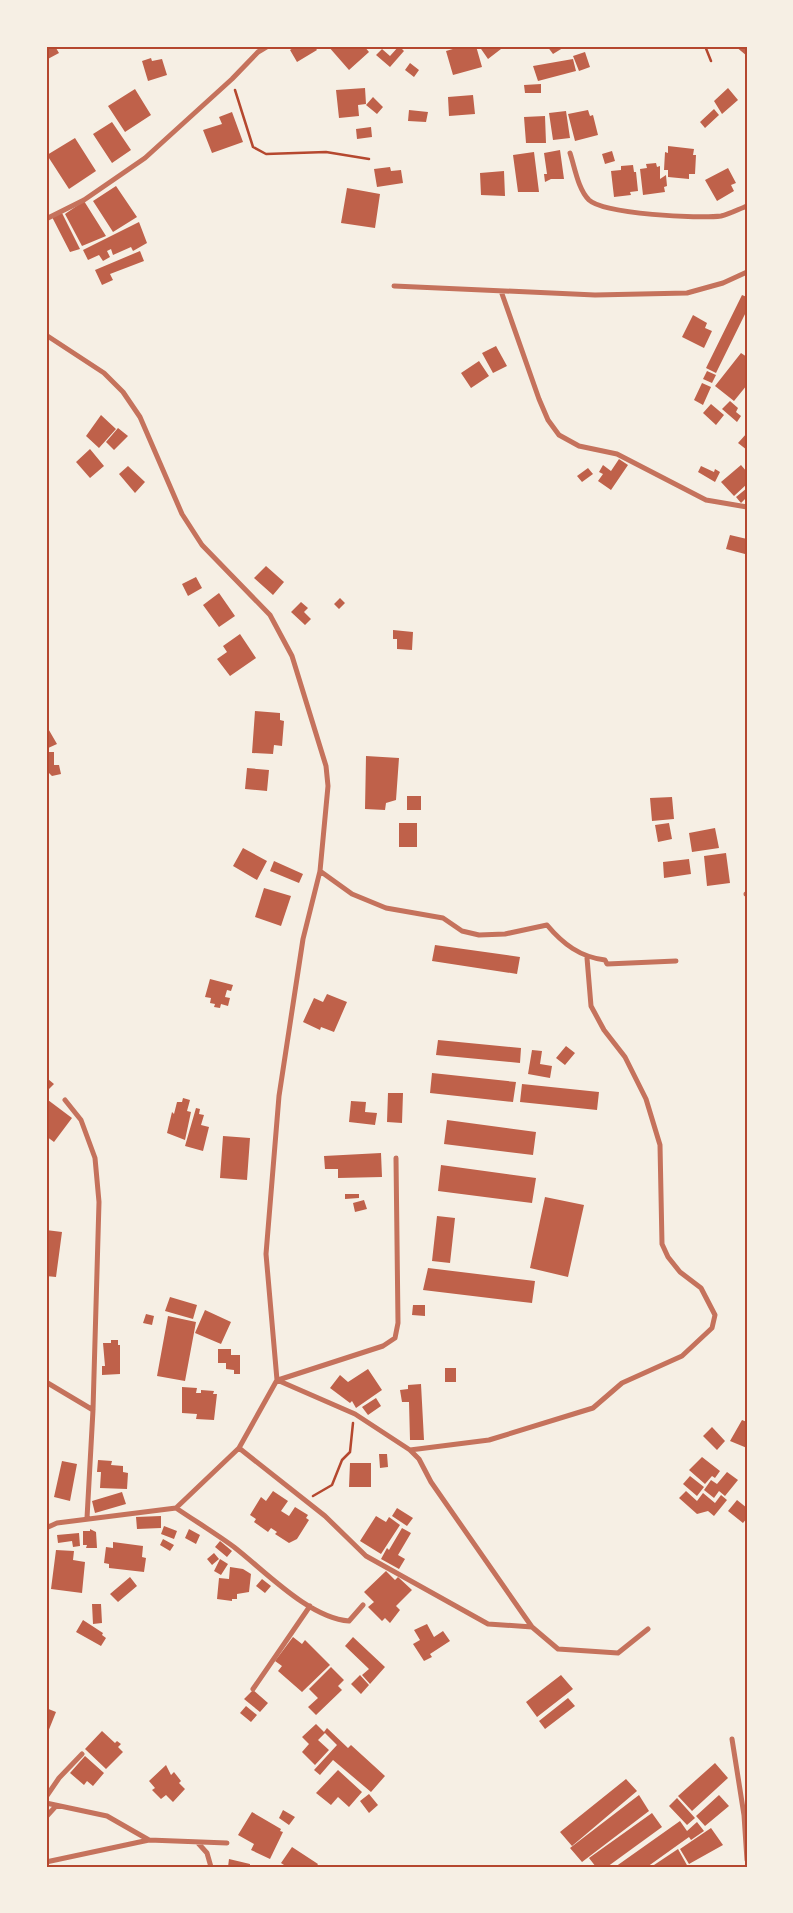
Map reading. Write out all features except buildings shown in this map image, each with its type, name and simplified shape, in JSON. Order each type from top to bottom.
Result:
[{"type":"street","points":[[48,218],[84,200],[145,158],[232,79],[258,52],[268,46]]},
{"type":"street","points":[[570,153],[585,194],[589,200],[606,208],[694,218],[723,216],[747,206]]},
{"type":"street","points":[[394,286],[594,296],[687,293],[723,283],[747,272]]},
{"type":"street","points":[[501,291],[539,398],[548,420],[559,435],[579,446],[617,454],[706,500],[747,507]]},
{"type":"street","points":[[46,335],[104,374],[123,392],[140,417],[182,514],[202,544],[270,615],[282,634],[292,656],[326,766],[328,786],[320,871],[303,939],[278,1096],[266,1254],[277,1380],[239,1448],[176,1508],[87,1518],[58,1523],[46,1528]]},
{"type":"street","points":[[320,871],[352,894],[386,908],[443,918],[462,931],[479,935],[505,934],[547,925],[557,938],[587,958],[605,960],[607,964],[676,961]]},
{"type":"street","points":[[410,1450],[489,1440],[593,1408],[622,1384],[682,1356],[712,1328],[714,1315],[701,1288],[680,1272],[668,1258],[662,1244],[660,1145],[646,1099],[625,1057],[604,1030],[591,1006],[587,958]]},
{"type":"street","points":[[65,1100],[81,1120],[95,1158],[99,1202],[93,1410],[87,1518]]},
{"type":"street","points":[[277,1380],[383,1346],[395,1338],[398,1323],[396,1158]]},
{"type":"street","points":[[277,1380],[355,1414],[410,1450],[419,1459],[431,1482],[532,1627],[558,1649],[618,1653],[648,1629]]},
{"type":"street","points":[[46,1382],[93,1410]]},
{"type":"street","points":[[239,1448],[325,1516],[366,1556],[488,1624],[532,1627]]},
{"type":"street","points":[[176,1508],[232,1546],[310,1606],[339,1620],[349,1621],[363,1605]]},
{"type":"street","points":[[254,1689],[310,1606]]},
{"type":"street","points":[[732,1740],[744,1815],[747,1860]]},
{"type":"street","points":[[46,1796],[59,1778],[82,1754]]},
{"type":"street","points":[[46,1803],[83,1809],[107,1816],[149,1840]]},
{"type":"street","points":[[46,1817],[56,1806]]},
{"type":"street","points":[[46,1862],[149,1840],[198,1843],[227,1842]]},
{"type":"street","points":[[198,1843],[208,1853],[211,1867]]},
{"type":"path","points":[[705,46],[711,61]]},
{"type":"path","points":[[232,79],[253,147],[266,154],[326,152],[369,159]]},
{"type":"path","points":[[306,1501],[332,1485],[342,1460],[350,1452],[351,1429],[355,1414]]}]
